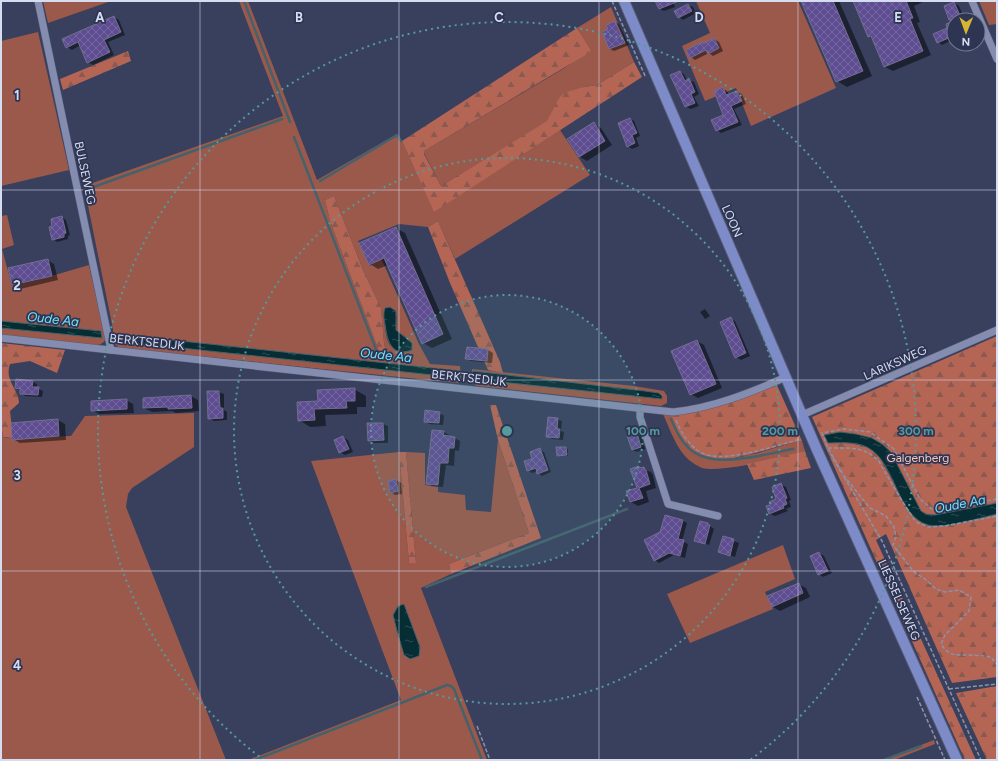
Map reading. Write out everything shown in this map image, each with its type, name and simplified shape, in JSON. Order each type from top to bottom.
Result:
[{"type":"main road","name":"LOON","points":[[624,1],[817,450]]},
{"type":"main road","name":"LIESSELSEWEG","points":[[817,450],[958,760]]},
{"type":"street","name":"BULSEWEG","points":[[38,1],[111,350]]},
{"type":"street","points":[[972,1],[997,59]]},
{"type":"street","name":"LARIKSWEG","points":[[802,415],[997,330]]},
{"type":"street","name":"BERKTSEDIJK","points":[[1,338],[673,412],[711,405],[786,377]]},
{"type":"street","points":[[640,408],[640,417],[668,504],[718,516]]},
{"type":"path","points":[[673,412],[686,439],[694,448],[713,456],[745,454],[803,439]]},
{"type":"path","points":[[980,760],[882,541],[827,448],[822,433],[844,429],[870,432],[894,449],[920,499],[934,512],[997,499]]},
{"type":"path","points":[[828,448],[858,449],[869,453],[878,460],[916,522],[929,527],[945,526],[997,516]]},
{"type":"path","points":[[828,448],[844,476],[870,508],[886,516],[894,527],[896,537],[893,545],[914,572],[936,589],[945,592],[959,590],[971,597],[969,611],[945,635],[941,644],[945,650],[955,655],[990,657],[997,665]]},
{"type":"path","points":[[948,689],[997,684]]},
{"type":"path","points":[[477,726],[490,760]]},
{"type":"shaded area","points":[[43,1],[111,1],[48,23]]},
{"type":"shaded area","points":[[239,1],[248,1],[317,180],[397,134],[402,141],[434,211],[560,130],[590,175],[455,259],[438,221],[428,227],[399,224],[358,241],[370,266],[381,258],[419,344],[430,364],[460,366],[461,381],[458,383],[120,348],[115,344],[113,340],[113,329],[84,186],[283,116]],"holes":[[[334,196],[363,270],[381,308],[384,343],[388,360],[382,359],[330,221],[325,200]],[[385,308],[397,316],[396,330],[407,338],[401,352],[391,346],[388,342],[384,321]],[[116,334],[460,371],[460,378],[116,341],[114,339]]]},
{"type":"shaded area","points":[[696,1],[798,1],[836,88],[751,126],[736,88],[705,101],[682,46],[710,33]]},
{"type":"shaded area","points":[[979,1],[997,1],[997,24],[989,25],[986,18],[986,12],[984,12]]},
{"type":"shaded area","points":[[611,7],[634,62],[597,85],[584,87],[554,108],[548,121],[441,186],[424,151],[563,69],[591,50],[577,28]]},
{"type":"shaded area","points":[[38,32],[69,170],[1,186],[1,41]]},
{"type":"shaded area","points":[[7,215],[14,245],[2,249],[12,286],[89,265],[105,335],[105,340],[102,343],[96,346],[1,336],[1,328],[102,338],[101,331],[1,321],[1,216]]},
{"type":"shaded area","points":[[472,369],[634,386],[664,391],[667,396],[667,403],[661,406],[477,386],[472,383]],"holes":[[[473,371],[645,391],[662,399],[473,379]]]},
{"type":"shaded area","points":[[194,413],[194,447],[132,488],[128,494],[126,507],[226,760],[1,760],[1,425],[3,437],[7,438],[71,436],[85,416]]},
{"type":"shaded area","points":[[671,413],[682,439],[703,456],[713,459],[732,459],[802,441],[805,451],[738,466],[712,469],[702,468],[689,460],[677,445],[663,414]]},
{"type":"shaded area","points":[[498,440],[529,533],[449,564],[451,574],[421,588],[487,760],[248,760],[401,700],[311,461],[399,452],[409,563],[416,563],[406,452],[425,453],[425,485],[438,487],[438,492],[465,495],[466,510],[491,512]],"holes":[[[404,605],[420,647],[397,631]]]},
{"type":"shaded area","points":[[783,545],[795,579],[765,592],[773,609],[690,643],[667,594]]},
{"type":"shaded area","points":[[934,740],[935,744],[894,760],[882,760]]},
{"type":"green space","points":[[577,28],[591,50],[589,53],[424,151],[424,154],[441,186],[547,121],[559,98],[563,94],[584,87],[597,85],[634,62],[642,77],[434,212],[402,141]]},
{"type":"green space","points":[[128,51],[131,61],[63,90],[60,79]]},
{"type":"green space","points":[[334,196],[363,270],[381,308],[384,343],[388,360],[382,359],[330,221],[325,200]]},
{"type":"green space","points":[[438,221],[500,362],[503,373],[488,370],[450,283],[428,227]]},
{"type":"green space","name":"Galgenberg","points":[[997,336],[997,503],[935,515],[926,514],[921,511],[872,438],[843,433],[825,435],[848,443],[870,448],[879,456],[914,517],[940,526],[997,514],[997,677],[952,683],[886,534],[876,540],[976,760],[965,760],[812,417]]},
{"type":"green space","points":[[1,343],[65,350],[57,373],[30,361],[10,364],[10,380],[17,393],[19,403],[10,411],[13,438],[3,437],[1,425]]},
{"type":"green space","points":[[776,383],[802,441],[739,457],[723,459],[707,457],[694,451],[682,438],[671,413]]},
{"type":"green space","points":[[490,405],[496,405],[541,538],[451,574],[449,564],[529,533],[498,440]]},
{"type":"green space","points":[[805,451],[811,468],[754,480],[747,464]]},
{"type":"green space","points":[[399,452],[406,452],[416,563],[409,563]]},
{"type":"green space","points":[[997,686],[997,760],[987,760],[956,693]]},
{"type":"water","points":[[390,307],[396,311],[396,330],[412,343],[412,350],[399,352],[391,346],[387,336],[384,318],[385,308]]},
{"type":"water","points":[[1,321],[101,331],[102,338],[1,328]]},
{"type":"water","points":[[116,334],[461,371],[460,378],[116,341],[114,339]]},
{"type":"water","points":[[473,371],[659,393],[662,396],[662,399],[472,379]]},
{"type":"water","points":[[840,432],[872,438],[891,452],[921,511],[926,514],[935,515],[997,503],[997,514],[943,526],[928,525],[918,520],[910,512],[903,501],[885,466],[878,456],[866,446],[850,443],[828,443],[824,435]]},
{"type":"water","points":[[404,604],[420,647],[419,656],[410,659],[404,655],[393,615],[398,606]]},
{"type":"building","points":[[655,1],[679,1],[659,9]]},
{"type":"building","points":[[801,1],[833,1],[863,71],[836,82]]},
{"type":"building","points":[[853,1],[906,1],[913,18],[910,19],[923,51],[884,67],[871,36],[868,37]]},
{"type":"building","points":[[954,2],[958,12],[946,12],[944,6]]},
{"type":"building","points":[[688,4],[692,11],[678,18],[674,11]]},
{"type":"building","points":[[114,16],[121,32],[104,40],[110,52],[87,63],[78,42],[66,48],[62,39]]},
{"type":"building","points":[[615,21],[625,43],[609,49],[602,32],[608,29],[606,25]]},
{"type":"building","points":[[946,28],[946,39],[937,43],[933,34]]},
{"type":"building","points":[[714,38],[719,48],[708,54],[706,50],[690,58],[686,50]]},
{"type":"building","points":[[680,71],[685,81],[689,78],[695,92],[691,94],[695,103],[685,107],[670,75]]},
{"type":"building","points":[[723,87],[726,95],[737,91],[742,101],[731,106],[738,122],[716,131],[711,120],[723,115],[714,91]]},
{"type":"building","points":[[630,118],[637,133],[632,135],[635,143],[627,147],[618,123]]},
{"type":"building","points":[[594,122],[605,141],[579,157],[567,139]]},
{"type":"building","points":[[62,216],[66,233],[64,234],[64,237],[52,240],[49,227],[52,226],[51,219]]},
{"type":"building","points":[[396,227],[443,334],[422,344],[384,258],[369,265],[359,243]]},
{"type":"building","points":[[48,259],[52,276],[12,285],[8,268]]},
{"type":"building","points":[[731,317],[746,353],[735,358],[720,322]]},
{"type":"building","points":[[697,340],[716,384],[690,395],[671,351]]},
{"type":"building","points":[[467,347],[488,349],[487,361],[465,359]]},
{"type":"building","points":[[16,379],[33,381],[32,387],[39,387],[38,395],[20,394],[20,389],[15,388]]},
{"type":"building","points":[[355,388],[355,401],[346,401],[347,408],[314,409],[315,420],[298,421],[297,402],[318,401],[317,390]]},
{"type":"building","points":[[207,391],[219,391],[220,408],[223,408],[223,418],[208,419]]},
{"type":"building","points":[[191,395],[192,408],[143,408],[143,398]]},
{"type":"building","points":[[127,399],[127,409],[91,411],[91,401]]},
{"type":"building","points":[[425,410],[440,412],[439,423],[424,422]]},
{"type":"building","points":[[548,417],[558,418],[557,429],[560,429],[559,438],[546,437]]},
{"type":"building","points":[[58,419],[59,436],[12,440],[11,423]]},
{"type":"building","points":[[367,423],[383,423],[384,440],[368,441]]},
{"type":"building","points":[[432,430],[444,431],[443,435],[455,437],[454,448],[449,448],[448,463],[440,463],[438,485],[426,484]]},
{"type":"building","points":[[637,433],[641,447],[632,450],[627,436]]},
{"type":"building","points":[[343,436],[349,449],[339,453],[334,440]]},
{"type":"building","points":[[556,447],[566,447],[567,455],[557,456]]},
{"type":"building","points":[[540,448],[548,470],[537,474],[536,468],[527,471],[524,461],[532,459],[530,452]]},
{"type":"building","points":[[639,466],[639,468],[644,467],[646,470],[650,484],[639,488],[643,498],[630,502],[626,491],[637,488],[630,469]]},
{"type":"building","points":[[396,479],[398,491],[390,493],[388,481]]},
{"type":"building","points":[[781,483],[787,498],[785,499],[787,504],[783,506],[784,508],[769,514],[766,506],[770,505],[769,502],[776,499],[772,487]]},
{"type":"building","points":[[665,515],[683,520],[678,539],[684,540],[680,556],[669,553],[654,561],[644,540],[660,532]]},
{"type":"building","points":[[700,521],[710,525],[705,544],[694,541]]},
{"type":"building","points":[[723,536],[734,539],[730,556],[718,552]]},
{"type":"building","points":[[819,552],[828,571],[818,575],[810,556]]},
{"type":"building","points":[[799,583],[803,593],[772,607],[767,596]]},
{"type":"waterway","points":[[244,1],[290,122]]},
{"type":"waterway","points":[[88,189],[282,119]]},
{"type":"waterway","points":[[320,181],[397,135],[401,141]]},
{"type":"waterway","points":[[294,137],[379,357]]},
{"type":"waterway","name":"Oude Aa","points":[[459,373],[476,375]]},
{"type":"waterway","name":"Oude Aa","points":[[671,419],[679,436],[687,447],[701,456],[713,459],[740,459],[793,449]]},
{"type":"waterway","points":[[426,587],[627,509]]},
{"type":"waterway","points":[[255,760],[447,685],[454,689],[482,760]]},
{"type":"waterway","points":[[884,760],[921,746]]}]
